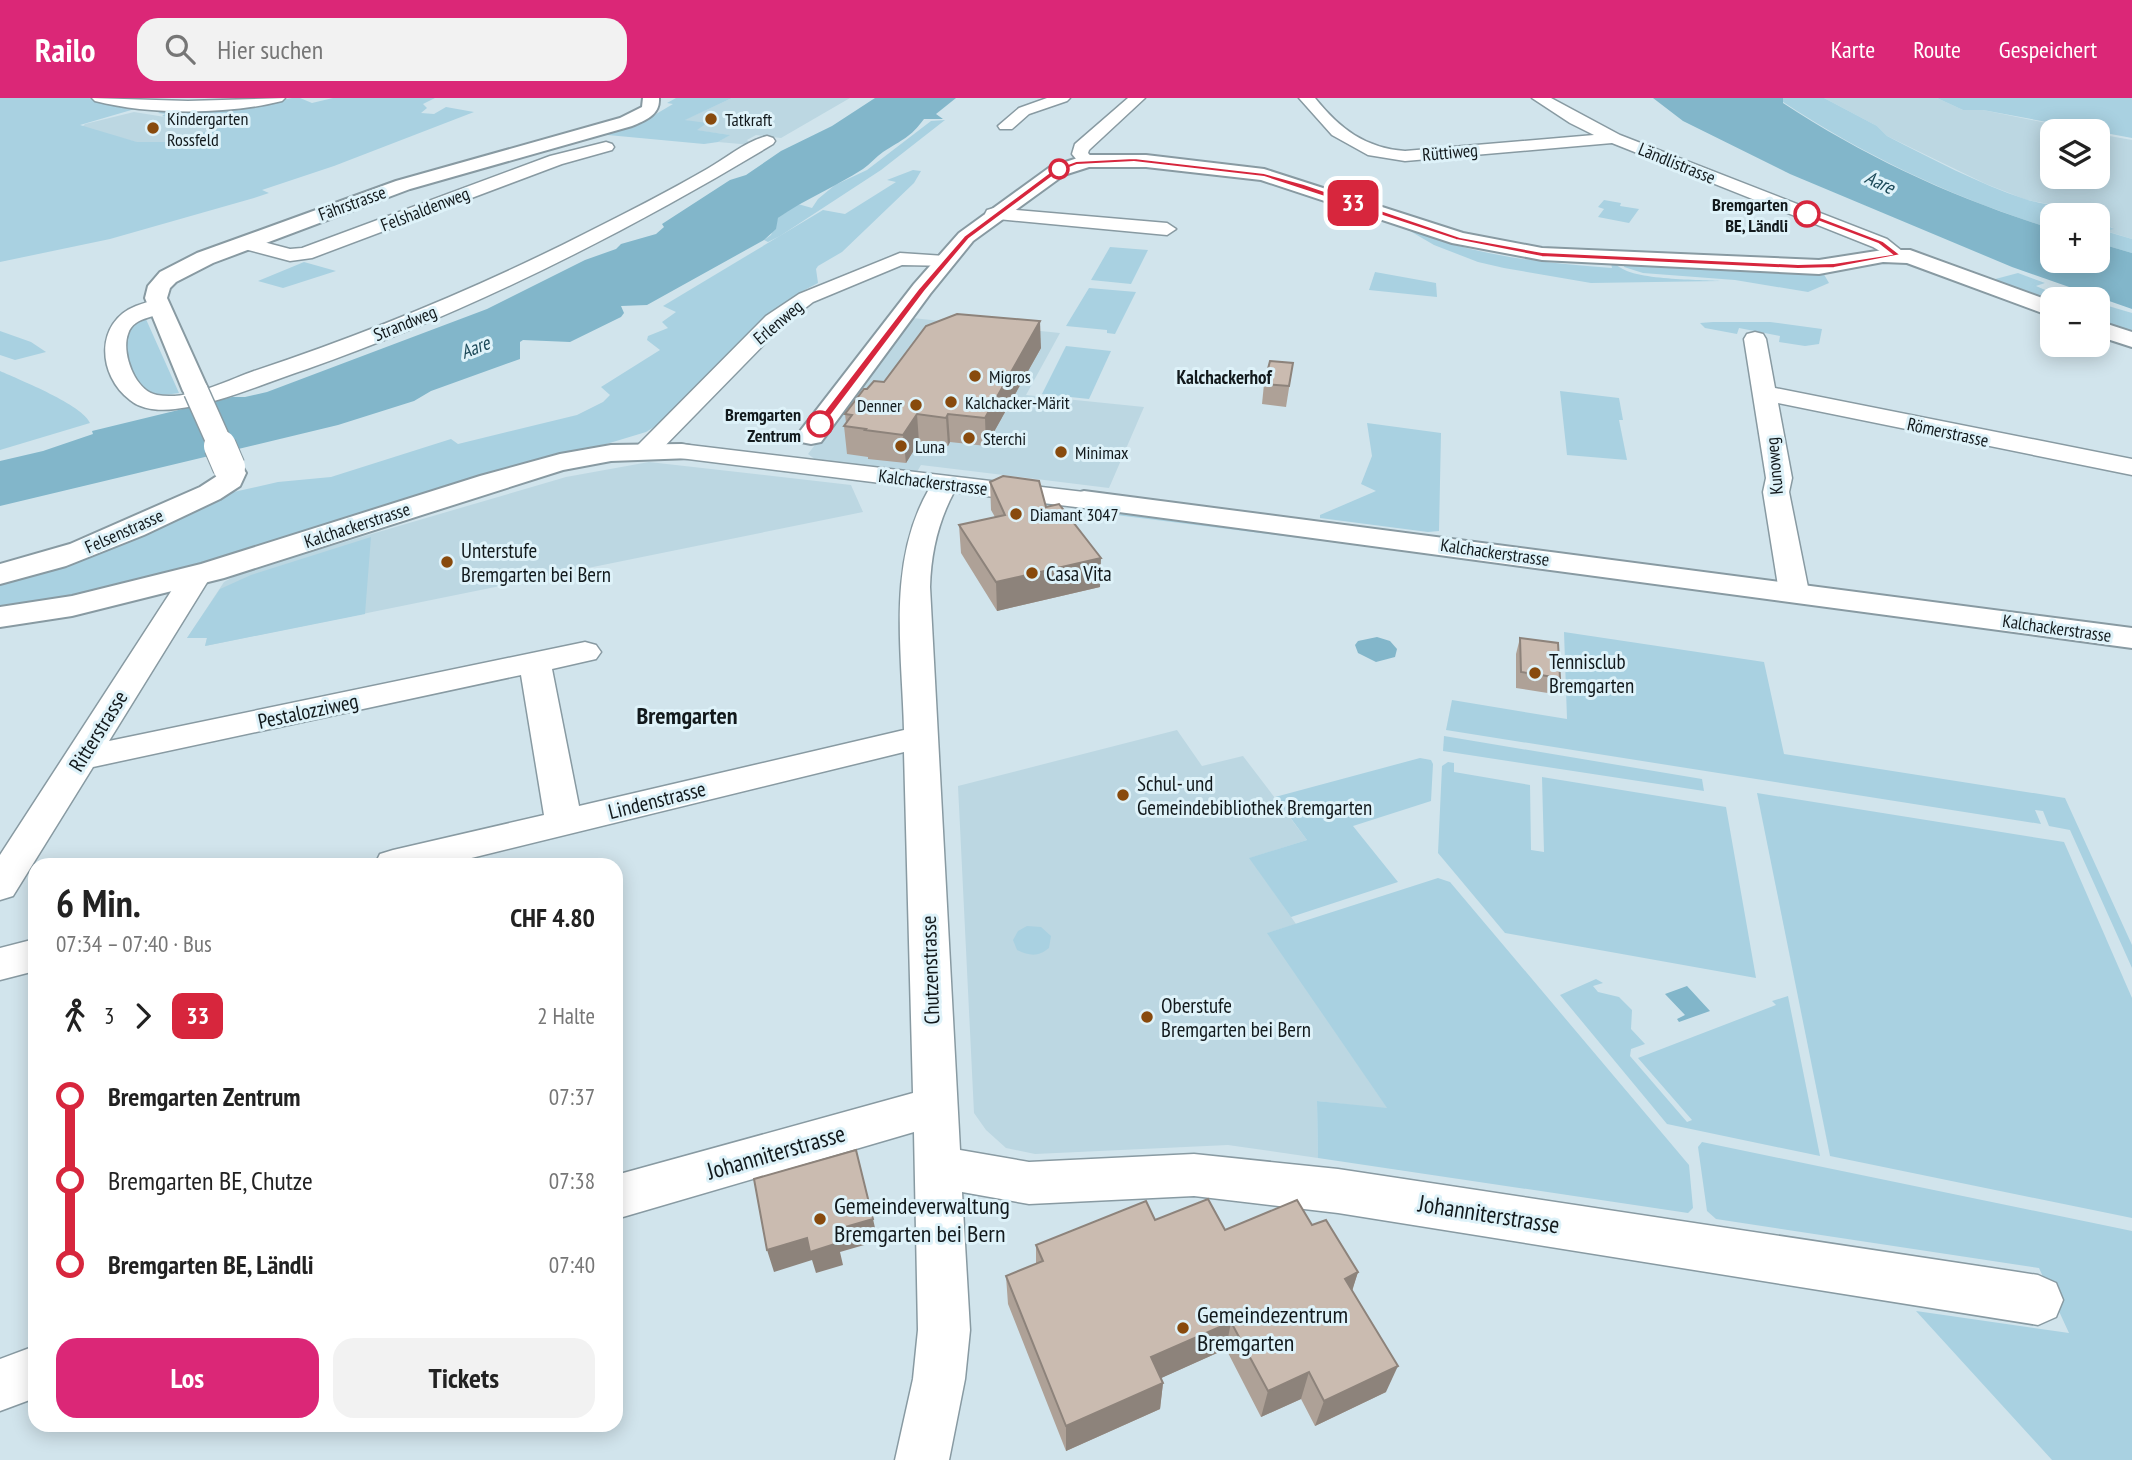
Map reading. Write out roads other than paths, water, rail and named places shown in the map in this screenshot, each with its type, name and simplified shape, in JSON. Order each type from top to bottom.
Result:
[{"type":"street","points":[[100,98],[177,106],[277,98]]},
{"type":"street","name":"Fährstrasse","points":[[159,306],[157,289],[168,277],[194,262],[413,182],[626,122],[648,112],[652,105],[651,98]]},
{"type":"street","points":[[1006,126],[1024,111],[1062,98]]},
{"type":"street","points":[[1087,161],[1080,154],[1081,148],[1137,98]]},
{"type":"street","name":"Rüttiweg","points":[[1307,98],[1334,130],[1364,150],[1383,155],[1405,156],[1614,138]]},
{"type":"street","name":"Ländlistrasse","points":[[1540,98],[1576,120],[1614,138],[1881,243],[1898,255],[1926,261],[2040,305]]},
{"type":"street","name":"Strandweg","points":[[159,306],[133,313],[119,328],[114,349],[125,379],[136,395],[149,401],[183,401],[207,395],[357,342],[476,294],[587,242],[767,141]]},
{"type":"street","name":"Felshaldenweg","points":[[244,243],[290,255],[305,254],[556,160],[606,147]]},
{"type":"street","points":[[789,465],[966,237],[994,214],[1057,171],[1087,161],[1146,161],[1264,175],[1459,239],[1542,254],[1798,267],[1834,265],[1898,255]]},
{"type":"street","points":[[994,214],[1167,229]]},
{"type":"street","name":"Erlenweg","points":[[646,451],[774,321],[806,298],[900,259],[946,262]]},
{"type":"street","name":"Felsenstrasse","points":[[0,574],[72,554],[210,493],[229,480],[232,472],[159,306]]},
{"type":"street","points":[[2110,332],[2132,340]]},
{"type":"street","name":"Kunoweg","points":[[1755,339],[1779,478],[1776,492],[1794,592]]},
{"type":"street","name":"Römerstrasse","points":[[1765,393],[2132,467]]},
{"type":"street","name":"Kalchackerstrasse","points":[[0,617],[77,604],[197,576],[527,471],[585,457],[646,451],[681,452],[1084,500],[2132,638]]},
{"type":"street","name":"Chutzenstrasse","points":[[922,1460],[939,1379],[944,1330],[916,559],[925,522],[945,484]]},
{"type":"street","name":"Ritterstrasse","points":[[0,886],[197,576]]},
{"type":"street","name":"Pestalozziweg","points":[[81,758],[585,652]]},
{"type":"street","points":[[535,663],[564,823]]},
{"type":"street","name":"Lindenstrasse","points":[[418,858],[921,737]]},
{"type":"street","points":[[0,964],[28,957]]},
{"type":"street","name":"Johanniterstrasse","points":[[623,1195],[937,1106]]},
{"type":"street","name":"Johanniterstrasse","points":[[939,1167],[1041,1183],[1194,1175],[1227,1177],[1338,1191],[2038,1300]]},
{"type":"street","points":[[0,1385],[28,1375]]},
{"type":"water","name":"Aare","points":[[875,98],[956,98],[936,114],[943,119],[924,119],[910,134],[863,169],[778,218],[776,229],[764,240],[647,305],[621,306],[624,313],[621,317],[570,342],[523,340],[520,342],[520,359],[431,391],[414,401],[338,425],[0,506],[0,461],[43,451],[93,434],[92,431],[232,397],[267,392],[487,309],[585,260],[616,249],[621,244],[656,234],[664,227],[662,224],[730,180],[746,175],[781,151],[832,126]]},
{"type":"water","name":"Aare","points":[[1653,98],[1783,98],[1783,103],[1880,159],[1947,190],[2040,225],[2040,273],[2110,273],[2110,247],[2132,253],[2132,309],[2110,301],[2110,287],[2069,287],[2012,267],[1790,174],[1683,121]]},
{"type":"water","points":[[1377,637],[1390,641],[1397,649],[1395,657],[1376,662],[1358,653],[1355,645],[1358,641]]},
{"type":"water","points":[[1687,986],[1710,1011],[1679,1022],[1677,1019],[1685,1015],[1665,994]]},
{"type":"place","name":"Tatkraft","points":[[711,119]]},
{"type":"place","name":"Kindergarten Rossfeld","points":[[153,128]]},
{"type":"place","name":"Bremgarten BE, Ländli","points":[[1807,214]]},
{"type":"place","name":"Migros","points":[[975,376]]},
{"type":"place","name":"Kalchacker-Märit","points":[[951,402]]},
{"type":"place","name":"Denner","points":[[916,405]]},
{"type":"place","name":"Bremgarten Zentrum","points":[[820,424]]},
{"type":"place","name":"Sterchi","points":[[969,438]]},
{"type":"place","name":"Luna","points":[[901,446]]},
{"type":"place","name":"Minimax","points":[[1061,452]]},
{"type":"place","name":"Diamant 3047","points":[[1016,514]]},
{"type":"place","name":"Unterstufe Bremgarten bei Bern","points":[[447,562]]},
{"type":"place","name":"Casa Vita","points":[[1032,573]]},
{"type":"place","name":"Tennisclub Bremgarten","points":[[1535,673]]},
{"type":"place","name":"Schul- und Gemeindebibliothek Bremgarten","points":[[1123,795]]},
{"type":"place","name":"Oberstufe Bremgarten bei Bern","points":[[1147,1017]]},
{"type":"place","name":"Gemeindeverwaltung Bremgarten bei Bern","points":[[820,1219]]},
{"type":"place","name":"Gemeindezentrum Bremgarten","points":[[1183,1328]]},
{"type":"district","name":"Kalchackerhof","points":[[1224,377]]},
{"type":"district","name":"Bremgarten","points":[[687,715]]}]
